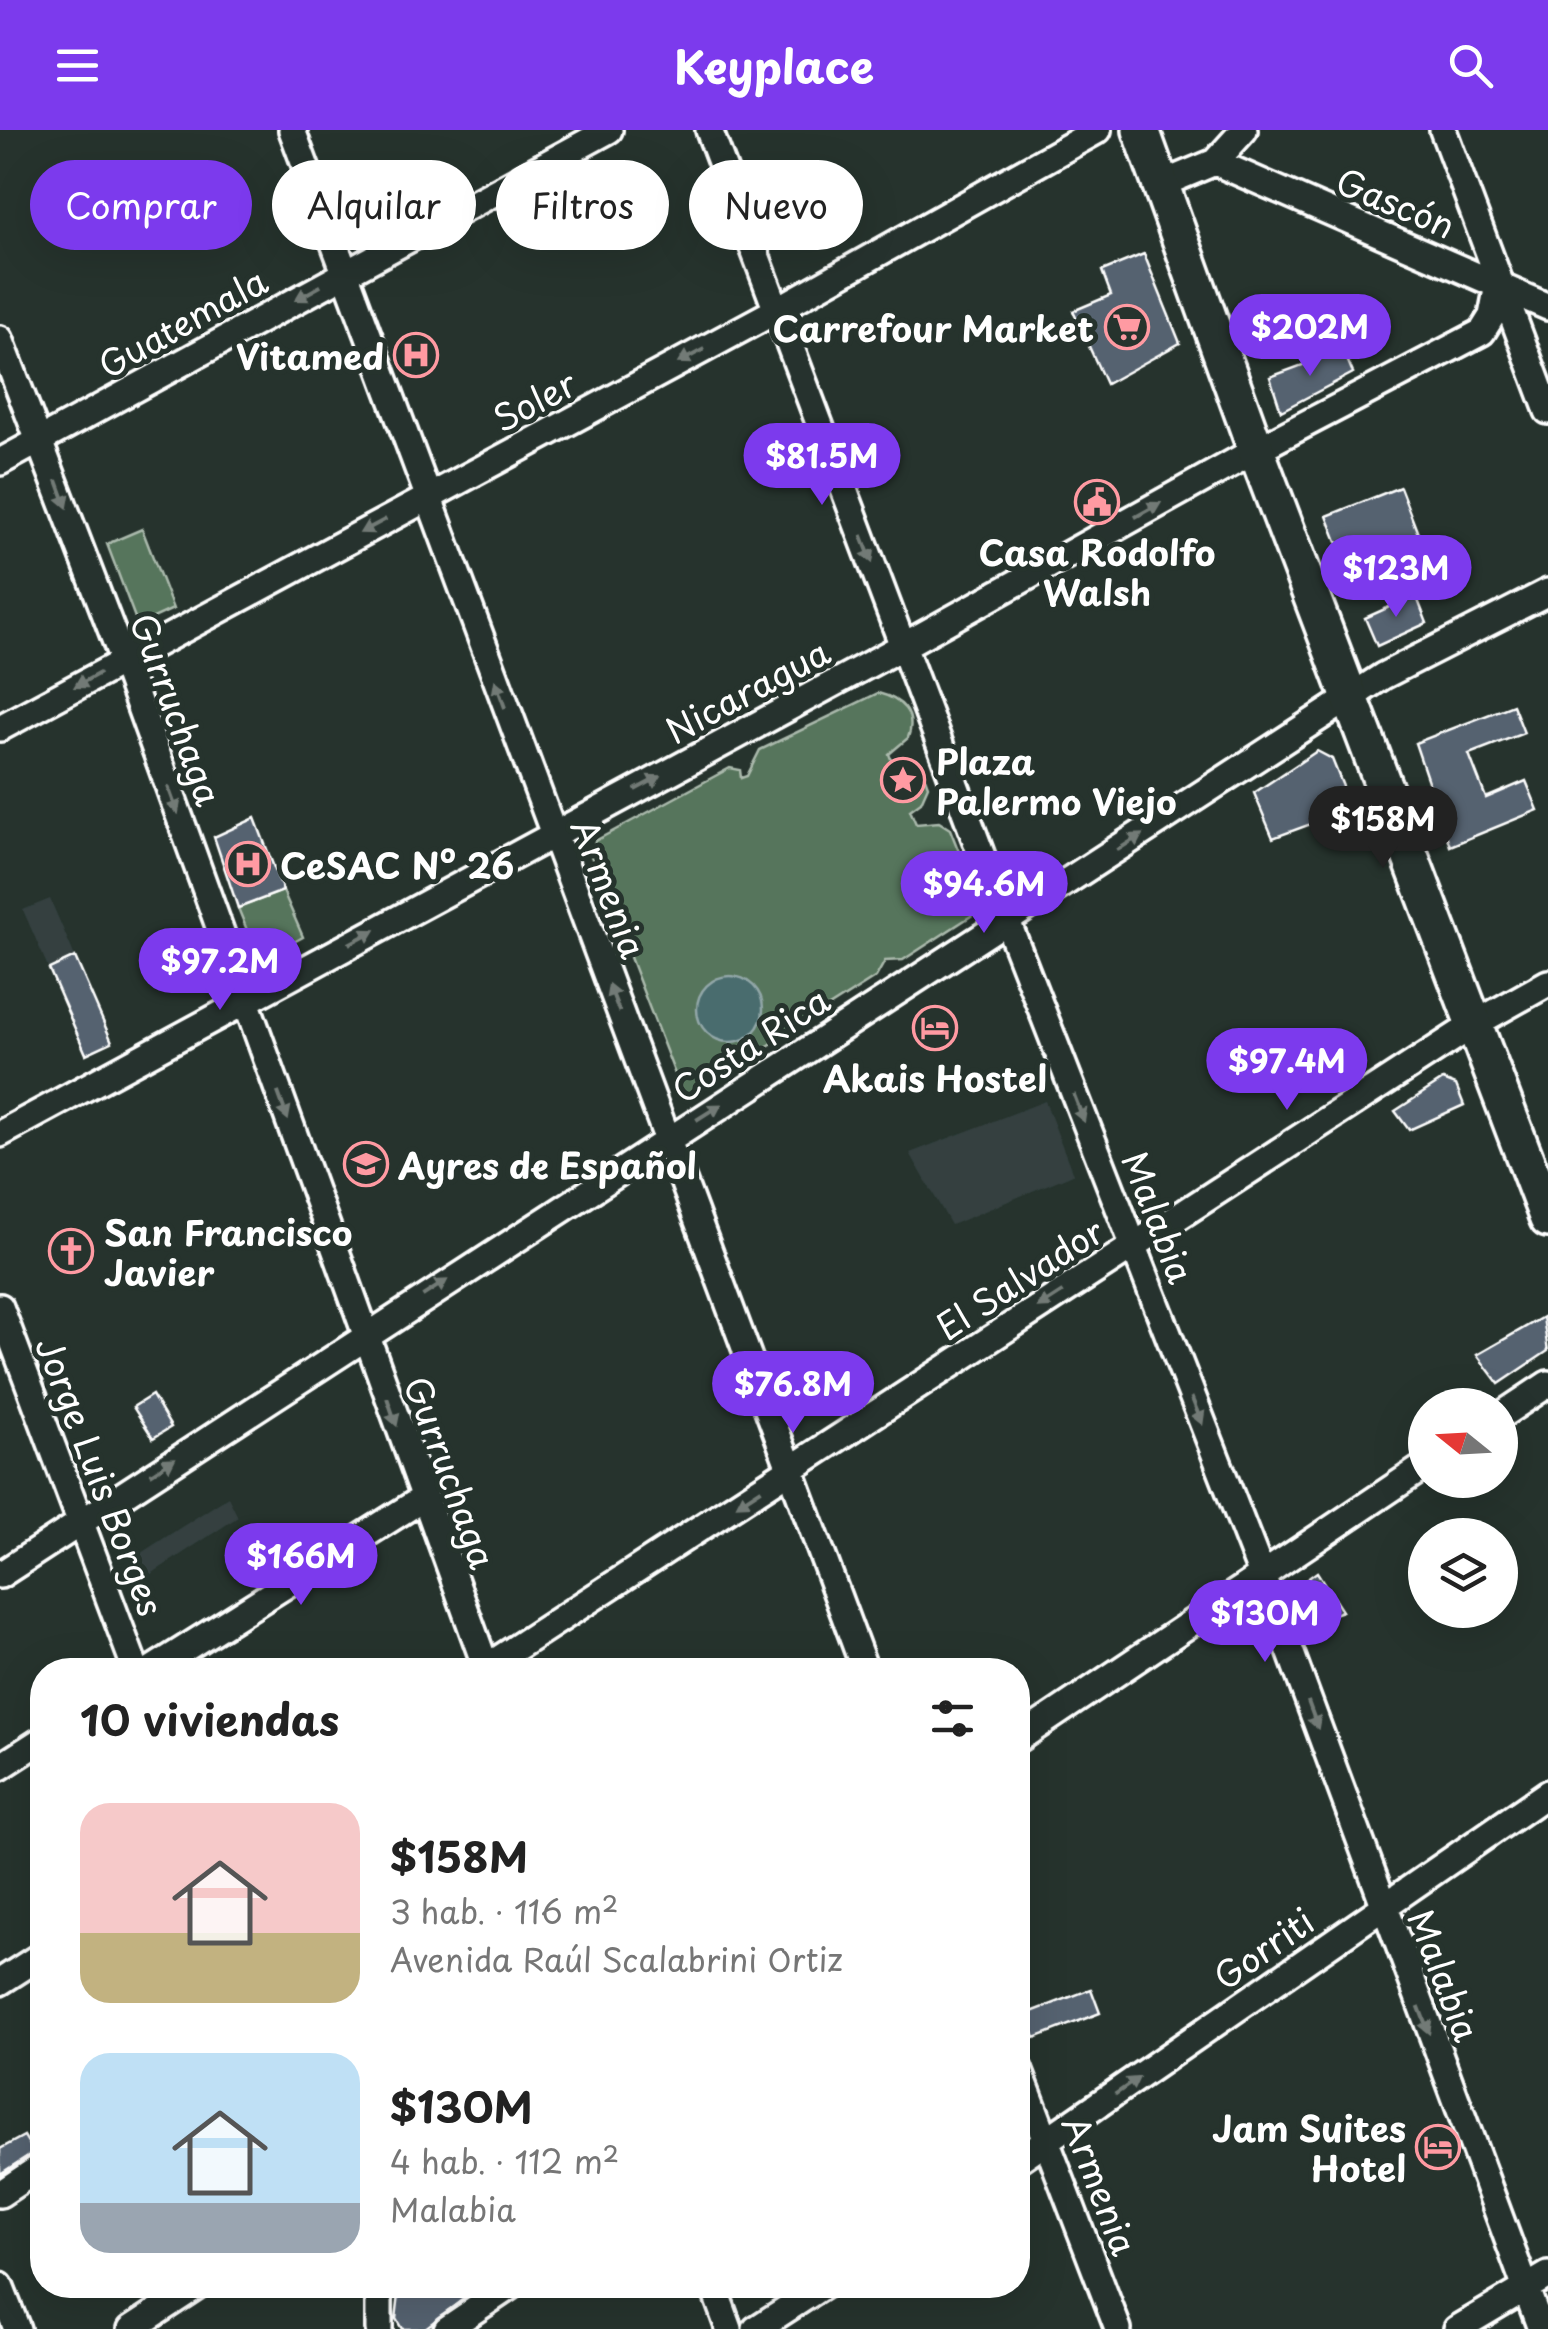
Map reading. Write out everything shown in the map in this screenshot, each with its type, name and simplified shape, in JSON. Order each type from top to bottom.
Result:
[{"type":"main road","points":[[1141,130],[1256,450],[1548,1219]]},
{"type":"street","name":"Armenia","points":[[292,130],[860,1658]]},
{"type":"street","name":"Guatemala","points":[[0,462],[609,130]]},
{"type":"street","name":"Malabia","points":[[709,130],[1008,922],[1262,1575],[1382,1908],[1541,2329]]},
{"type":"street","name":"Soler","points":[[0,728],[776,310],[1098,130]]},
{"type":"street","points":[[1162,184],[1215,162],[1244,130]]},
{"type":"street","points":[[1443,130],[1548,410]]},
{"type":"street","name":"Gascón","points":[[1215,162],[1548,308]]},
{"type":"street","name":"Nicaragua","points":[[0,1134],[903,646],[1256,450],[1482,332],[1492,316],[1498,284]]},
{"type":"street","name":"Gurruchaga","points":[[0,339],[42,440],[123,660],[481,1658]]},
{"type":"street","name":"Costa Rica","points":[[0,1575],[365,1334],[1008,922],[1352,696],[1548,592]]},
{"type":"street","name":"El Salvador","points":[[502,1658],[1473,1025],[1548,983]]},
{"type":"street","name":"Jorge Luis Borges","points":[[0,1307],[132,1658]]},
{"type":"street","points":[[1518,1404],[1548,1384]]},
{"type":"street","points":[[1030,1730],[1408,1477]]},
{"type":"street","points":[[170,1658],[422,1498]]},
{"type":"street","points":[[0,1767],[30,1748]]},
{"type":"street","name":"Gorriti","points":[[1030,2152],[1548,1793]]},
{"type":"street","points":[[0,1982],[30,1962]]},
{"type":"street","name":"Armenia","points":[[1030,2099],[1118,2329]]},
{"type":"street","points":[[0,2194],[30,2174]]},
{"type":"street","points":[[1458,2329],[1548,2275]]},
{"type":"street","points":[[0,2286],[17,2329]]},
{"type":"street","points":[[131,2329],[178,2298]]},
{"type":"street","points":[[379,2329],[380,2298]]},
{"type":"street","points":[[447,2329],[493,2298]]},
{"type":"street","points":[[717,2298],[728,2329]]},
{"type":"street","points":[[756,2329],[804,2298]]},
{"type":"shaded area","points":[[50,899],[112,1042],[86,1054],[23,910]]},
{"type":"shaded area","points":[[1045,1101],[1073,1174],[951,1225],[910,1153]]},
{"type":"shaded area","points":[[228,1497],[238,1517],[133,1586],[124,1564]]},
{"type":"green space","points":[[142,529],[173,609],[147,621],[135,618],[107,544]]},
{"type":"green space","points":[[878,693],[900,703],[909,714],[908,738],[889,754],[894,767],[909,762],[921,767],[928,786],[921,802],[910,810],[916,824],[939,822],[950,829],[980,905],[974,914],[903,960],[885,961],[876,977],[691,1095],[683,1095],[591,856],[595,841],[730,768],[740,770],[741,778],[747,776],[760,750]]},
{"type":"green space","points":[[283,891],[303,937],[266,957],[256,952],[238,908]]},
{"type":"water","points":[[730,976],[753,986],[763,1009],[753,1032],[730,1042],[707,1032],[697,1009],[707,986]]},
{"type":"building","name":"Carrefour Market","points":[[1144,254],[1180,343],[1106,384],[1073,311],[1111,295],[1102,271]]},
{"type":"building","points":[[1343,350],[1353,373],[1281,411],[1270,377]]},
{"type":"building","points":[[1400,487],[1427,557],[1355,586],[1327,516]]},
{"type":"building","points":[[1416,595],[1427,623],[1377,646],[1365,618]]},
{"type":"building","points":[[1513,705],[1524,733],[1469,754],[1486,798],[1526,781],[1538,810],[1450,846],[1415,743]]},
{"type":"building","points":[[1317,751],[1332,759],[1352,809],[1273,838],[1254,793]]},
{"type":"building","name":"CeSAC Nº 26","points":[[255,818],[283,891],[238,908],[214,837]]},
{"type":"building","points":[[75,957],[112,1042],[86,1054],[49,969]]},
{"type":"building","points":[[1443,1080],[1456,1085],[1464,1105],[1409,1130],[1395,1111]]},
{"type":"building","points":[[1543,1317],[1548,1351],[1499,1384],[1477,1355]]},
{"type":"building","points":[[152,1395],[171,1427],[153,1438],[133,1407]]},
{"type":"building","points":[[1317,1572],[1342,1611],[1305,1624],[1294,1597],[1300,1584]]},
{"type":"building","points":[[1091,1989],[1100,2013],[1035,2038],[1030,2012]]},
{"type":"building","points":[[24,2136],[30,2155],[0,2174],[0,2149]]},
{"type":"building","points":[[398,2298],[465,2298],[424,2329],[402,2329],[396,2319]]},
{"type":"place","name":"Carrefour Market","points":[[1127,327]]},
{"type":"place","name":"Vitamed","points":[[416,355]]},
{"type":"place","name":"Casa Rodolfo Walsh","points":[[1097,502]]},
{"type":"place","name":"Plaza Palermo Viejo","points":[[903,780]]},
{"type":"place","name":"CeSAC Nº 26","points":[[248,864]]},
{"type":"place","name":"Akais Hostel","points":[[935,1028]]},
{"type":"place","name":"Ayres de Español","points":[[366,1164]]},
{"type":"place","name":"San Francisco Javier","points":[[71,1251]]},
{"type":"place","name":"Jam Suites Hotel","points":[[1438,2147]]}]
